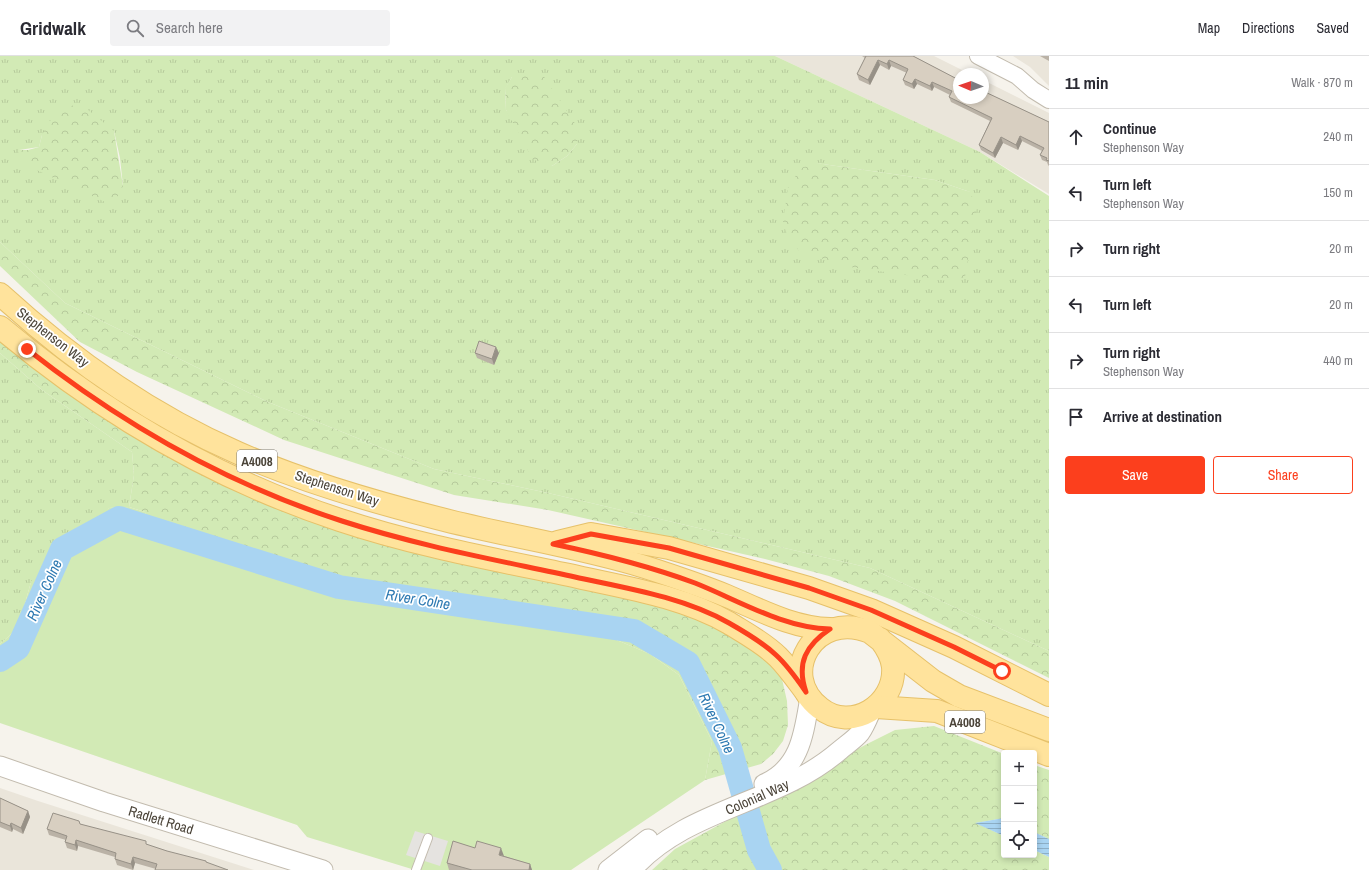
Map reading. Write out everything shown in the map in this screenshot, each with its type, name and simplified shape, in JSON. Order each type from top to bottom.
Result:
[{"type":"main road","name":"Stephenson Way","points":[[0,294],[44,333],[106,378],[166,416],[238,453],[296,475],[377,502],[476,528],[588,551],[694,583],[786,621],[812,629],[830,629]]},
{"type":"main road","name":"Stephenson Way","points":[[0,327],[51,369],[109,409],[157,438],[236,480],[302,507],[369,529],[478,557],[636,590],[697,609],[727,622],[776,655],[808,694]]},
{"type":"main road","name":"Stephenson Way","points":[[553,544],[591,534],[669,548],[809,588],[871,610],[954,647],[1049,695]]},
{"type":"main road","points":[[880,639],[888,650],[893,665],[893,678],[889,691],[882,702],[874,709],[860,716],[843,717],[831,714],[820,708],[808,694],[802,672],[804,658],[809,646],[817,637],[830,629],[848,626],[859,627],[880,639],[933,681],[959,696],[1049,730]]},
{"type":"main road","name":"A4008","points":[[874,709],[937,711],[1049,755]]},
{"type":"street","points":[[978,56],[1017,76],[1033,90],[1049,100]]},
{"type":"street","name":"Colonial Way","points":[[771,786],[786,769],[800,748],[808,694]]},
{"type":"street","name":"Colonial Way","points":[[632,870],[646,854],[666,839],[707,814],[771,786],[804,775],[829,760],[860,733],[874,709]]},
{"type":"street","name":"Radlett Road","points":[[0,766],[104,802],[323,870]]},
{"type":"street","name":"Colonial Way","points":[[608,870],[650,838],[680,820],[707,814]]},
{"type":"lane","points":[[416,870],[428,838]]},
{"type":"shaded area","points":[[775,56],[934,56],[958,68],[953,68],[953,104],[989,104],[989,83],[1049,113],[1049,194],[980,152]]},
{"type":"shaded area","points":[[1013,56],[1049,56],[1049,86],[1030,67]]},
{"type":"shaded area","points":[[0,788],[38,801],[254,870],[0,870]]},
{"type":"shaded area","points":[[415,831],[448,841],[440,866],[406,855]]},
{"type":"green space","points":[[0,56],[775,56],[980,152],[1049,196],[1049,651],[870,568],[548,493],[434,469],[268,402],[65,303],[0,242]],"holes":[[[512,77],[577,144],[567,156],[552,166],[506,110],[505,89]],[[114,131],[120,158],[123,186],[19,150],[39,147],[42,135]],[[815,163],[935,180],[970,192]]]},
{"type":"green space","points":[[530,71],[543,75],[578,128],[577,144],[567,156],[552,166],[540,163],[532,158],[506,110],[505,88],[512,77]]},
{"type":"green space","points":[[70,105],[88,110],[114,131],[123,186],[118,196],[105,202],[26,165],[18,155],[19,150],[28,150],[39,147],[42,135],[56,111]]},
{"type":"green space","points":[[815,163],[935,180],[970,192],[977,207],[965,277],[955,282],[850,267],[800,252],[788,237],[783,223],[788,187],[801,168]]},
{"type":"green space","points":[[0,242],[65,303],[268,402],[434,469],[548,493],[870,568],[1049,651],[1049,678],[895,601],[829,576],[765,559],[548,510],[454,495],[284,440],[137,372],[80,342],[0,266]]},
{"type":"green space","points":[[0,332],[229,487],[634,595],[730,632],[760,654],[782,679],[787,701],[788,725],[783,741],[773,754],[761,764],[705,780],[712,741],[679,675],[650,654],[607,636],[347,592],[250,563],[197,538],[146,519],[145,512],[129,507],[134,475],[132,452],[42,390],[0,353]]},
{"type":"green space","points":[[0,353],[42,390],[132,452],[134,475],[129,507],[109,508],[31,582],[18,628],[0,644]]},
{"type":"green space","points":[[129,507],[145,512],[146,519],[197,538],[250,563],[287,574],[424,605],[607,636],[650,654],[679,675],[712,741],[705,780],[571,870],[415,870],[307,837],[297,825],[0,723],[0,644],[18,628],[31,582],[45,553],[80,526],[109,508]]},
{"type":"green space","points":[[934,726],[1001,753],[1001,819],[976,823],[1001,835],[1001,858],[1037,858],[1037,851],[1049,857],[1049,870],[652,870],[675,849],[895,730]]},
{"type":"green space","points":[[1037,766],[1049,770],[1049,839],[1037,833]]},
{"type":"water","points":[[1001,819],[1001,835],[975,823]]},
{"type":"water","points":[[1037,833],[1049,839],[1049,857],[1037,851]]},
{"type":"building","points":[[866,56],[913,56],[953,77],[953,99],[949,97],[952,91],[932,82],[930,86],[915,79],[912,84],[903,80],[908,69],[889,60],[887,64],[878,60],[868,80],[857,74]]},
{"type":"building","points":[[989,94],[1049,122],[1049,161],[1046,160],[1047,158],[1040,155],[1044,148],[1020,136],[1016,145],[1001,137],[993,153],[979,145],[992,118],[963,104],[989,104]]},
{"type":"building","points":[[479,341],[496,347],[492,359],[475,353]]},
{"type":"building","points":[[0,798],[28,811],[21,828],[11,823],[10,826],[0,822]]},
{"type":"building","points":[[53,813],[79,821],[80,824],[146,841],[146,844],[206,861],[228,870],[155,870],[157,864],[133,857],[131,864],[115,859],[116,853],[76,840],[75,845],[65,842],[67,836],[47,829]]},
{"type":"building","points":[[453,841],[475,848],[477,841],[501,848],[499,855],[530,864],[529,870],[472,870],[447,863]]},
{"type":"waterway","name":"River Colne","points":[[0,660],[18,648],[62,549],[119,518],[339,587],[634,631],[688,663],[730,748],[759,850],[770,870]]},
{"type":"route","points":[[27,349],[51,369],[127,421],[188,455],[264,492],[341,521],[424,544],[478,557],[636,590],[697,609],[727,622],[756,640],[776,655],[806,692],[802,672],[804,658],[809,646],[817,637],[830,629],[812,629],[786,621],[694,583],[588,551],[553,544],[591,534],[669,548],[809,588],[871,610],[954,647],[1002,671]]}]
